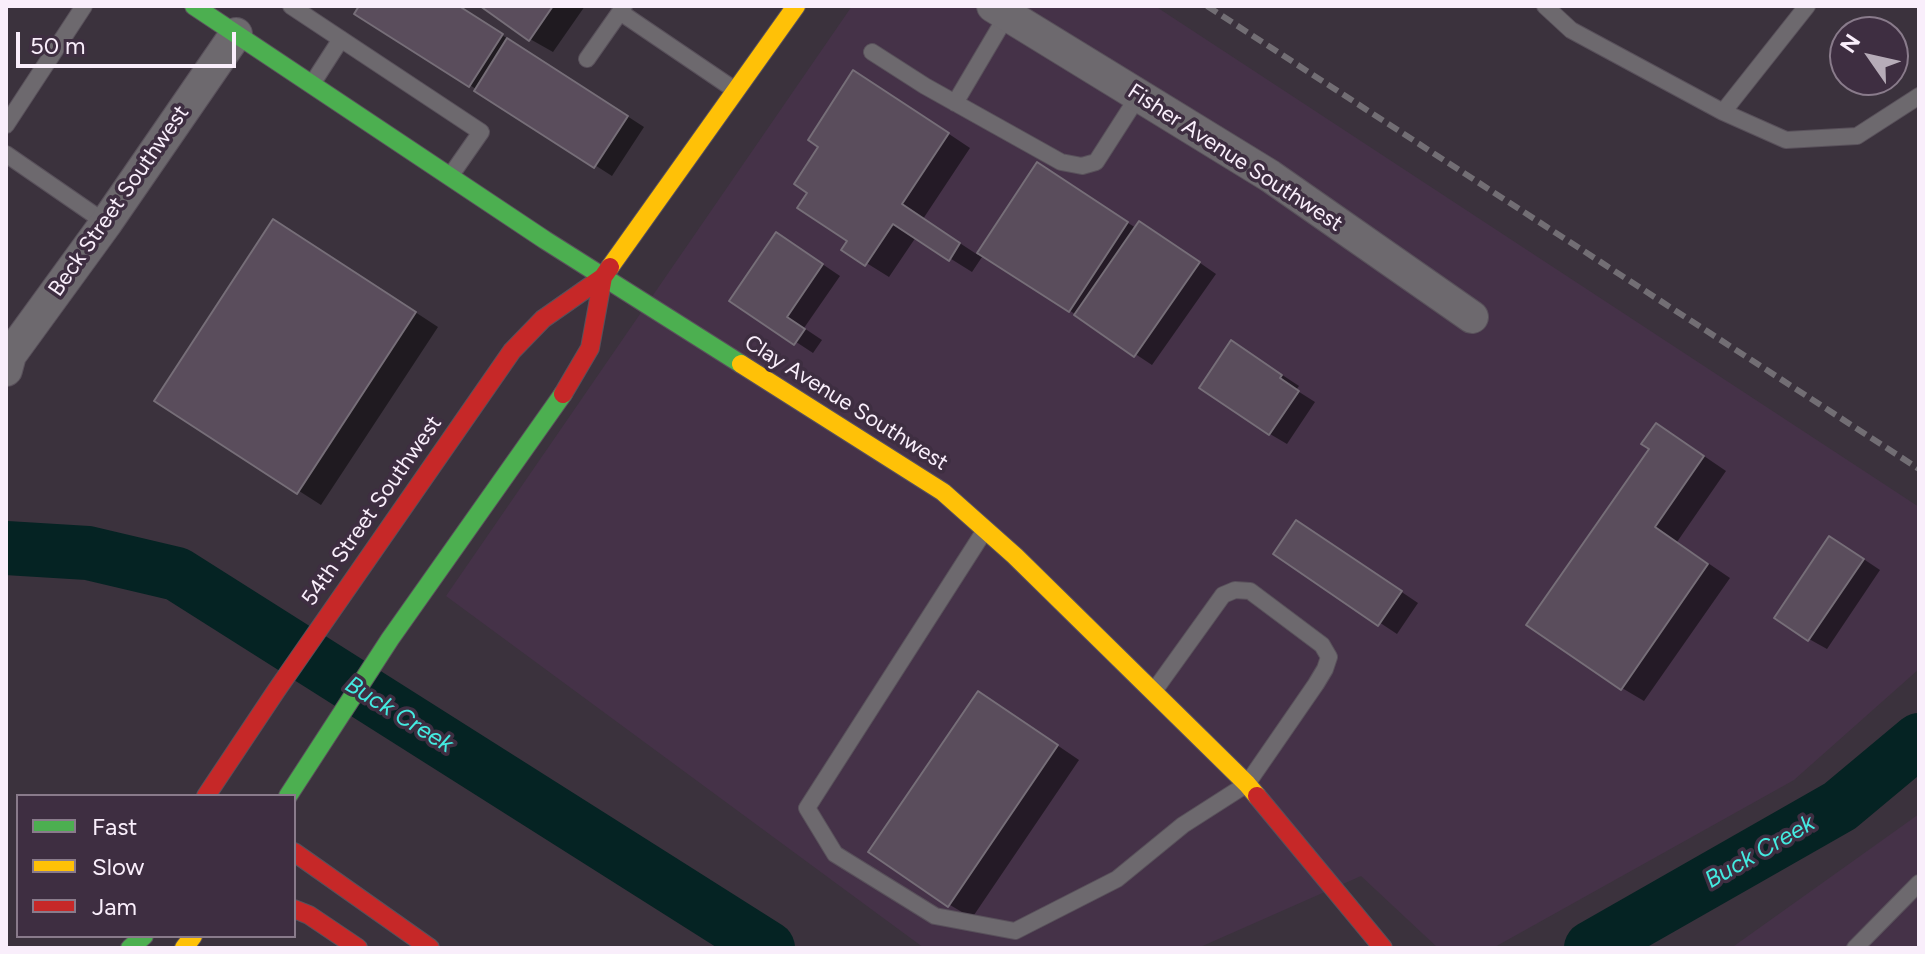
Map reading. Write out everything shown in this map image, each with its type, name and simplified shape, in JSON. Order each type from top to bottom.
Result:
[{"type":"main road","name":"54th Street Southwest","points":[[207,794],[512,351],[543,319],[603,277],[796,6]]},
{"type":"main road","name":"Clay Avenue Southwest","points":[[201,8],[603,277],[943,492],[1015,556],[1247,784],[1383,948]]},
{"type":"main road","name":"54th Street Southwest","points":[[289,794],[381,651],[570,385],[590,348],[603,277]]},
{"type":"main road","points":[[296,853],[430,948]]},
{"type":"main road","points":[[296,910],[358,948]]},
{"type":"street","name":"Fisher Avenue Southwest","points":[[1000,10],[1270,176],[1472,317]]},
{"type":"street","name":"Beck Street Southwest","points":[[6,370],[10,355],[106,223],[236,34]]},
{"type":"lane","points":[[6,125],[84,6]]},
{"type":"lane","points":[[291,6],[481,132],[450,176]]},
{"type":"lane","points":[[1545,6],[1571,30],[1723,112],[1786,140],[1857,136],[1919,96]]},
{"type":"lane","points":[[1723,112],[1807,6]]},
{"type":"lane","points":[[587,59],[622,9],[737,91]]},
{"type":"lane","points":[[955,103],[1000,10]]},
{"type":"lane","points":[[312,84],[341,39]]},
{"type":"lane","points":[[872,52],[1061,162],[1082,166],[1096,162],[1139,95]]},
{"type":"lane","points":[[6,154],[106,223]]},
{"type":"lane","points":[[985,530],[807,808],[835,854],[935,916],[1015,931],[1117,879],[1183,825],[1247,784],[1325,669],[1329,657],[1322,645],[1250,591],[1235,590],[1223,595],[1154,692]]},
{"type":"lane","points":[[1855,948],[1919,883]]},
{"type":"shaded area","points":[[852,6],[1155,6],[1919,507],[1919,669],[1794,780],[1493,948],[1438,948],[1361,876],[1198,948],[924,948],[446,596]]},
{"type":"shaded area","points":[[1919,814],[1919,948],[1729,948],[1734,946]]},
{"type":"building","points":[[359,6],[459,6],[503,34],[469,87],[354,14]]},
{"type":"building","points":[[480,6],[553,6],[529,41]]},
{"type":"building","points":[[507,38],[628,116],[594,168],[474,91]]},
{"type":"building","points":[[853,70],[949,133],[902,204],[960,243],[949,261],[893,224],[865,266],[841,250],[847,241],[797,208],[807,193],[794,184],[818,147],[808,140]]},
{"type":"building","points":[[1037,162],[1128,222],[1069,312],[977,253]]},
{"type":"building","points":[[273,219],[416,312],[297,494],[154,401]]},
{"type":"building","points":[[1139,221],[1200,262],[1134,357],[1074,315]]},
{"type":"building","points":[[776,232],[823,264],[787,317],[805,329],[794,345],[729,301]]},
{"type":"building","points":[[1231,340],[1282,375],[1280,378],[1299,391],[1269,435],[1199,388]]},
{"type":"building","points":[[1656,423],[1704,456],[1655,527],[1708,564],[1621,690],[1526,625],[1649,449],[1641,444]]},
{"type":"building","points":[[1296,520],[1402,591],[1378,626],[1273,554]]},
{"type":"building","points":[[1829,536],[1864,559],[1808,641],[1774,618]]},
{"type":"building","points":[[978,691],[1058,745],[948,907],[868,852]]},
{"type":"waterway","name":"Buck Creek","points":[[6,548],[88,553],[177,574],[768,948]]},
{"type":"waterway","name":"Buck Creek","points":[[1591,948],[1840,806],[1919,740]]},
{"type":"railway","points":[[1207,6],[1919,469]]},
{"type":"traffic: fast","points":[[194,6],[545,240],[741,364]]},
{"type":"traffic: fast","points":[[289,794],[390,639],[563,394]]},
{"type":"traffic: fast","points":[[130,948],[142,938]]},
{"type":"traffic: slow","points":[[610,267],[796,6]]},
{"type":"traffic: slow","points":[[741,364],[943,492],[1015,556],[1257,796]]},
{"type":"traffic: slow","points":[[184,948],[192,938]]},
{"type":"traffic: jam","points":[[207,794],[512,351],[543,319],[603,277],[610,267]]},
{"type":"traffic: jam","points":[[563,394],[590,348],[603,277]]},
{"type":"traffic: jam","points":[[1257,796],[1383,948]]},
{"type":"traffic: jam","points":[[296,853],[430,948]]},
{"type":"traffic: jam","points":[[296,910],[358,948]]}]
